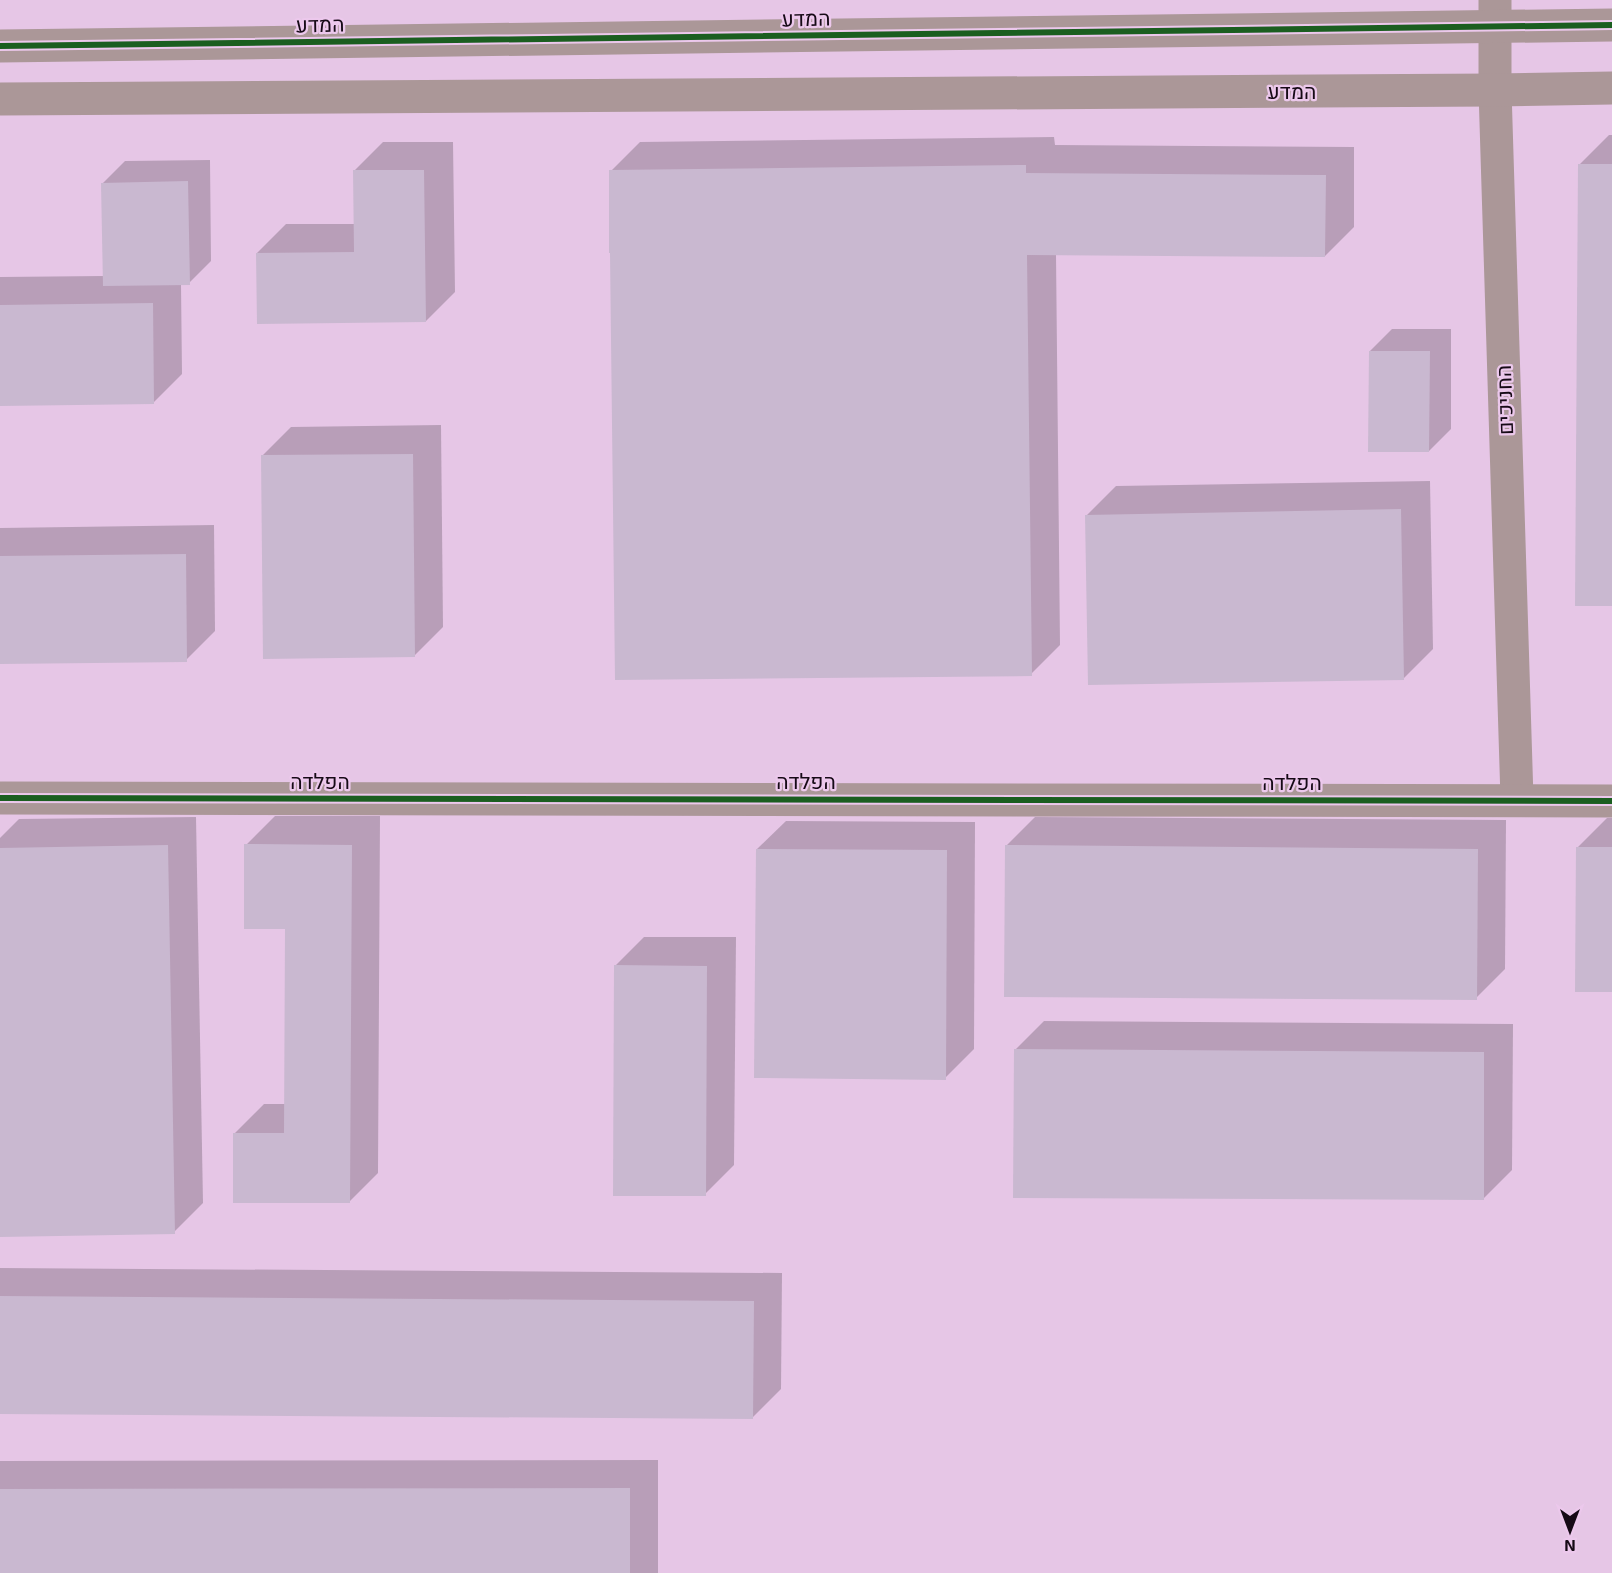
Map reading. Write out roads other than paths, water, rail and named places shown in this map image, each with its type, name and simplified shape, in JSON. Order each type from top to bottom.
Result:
[{"type":"street","name":"המדע","points":[[0,46],[1495,14],[1612,25]]},
{"type":"street","name":"החניכים","points":[[1495,14],[1495,90],[1517,799]]},
{"type":"street","name":"המדע","points":[[0,99],[1495,90],[1612,87]]},
{"type":"street","name":"הפלדה","points":[[0,798],[1517,799],[1612,801]]}]
